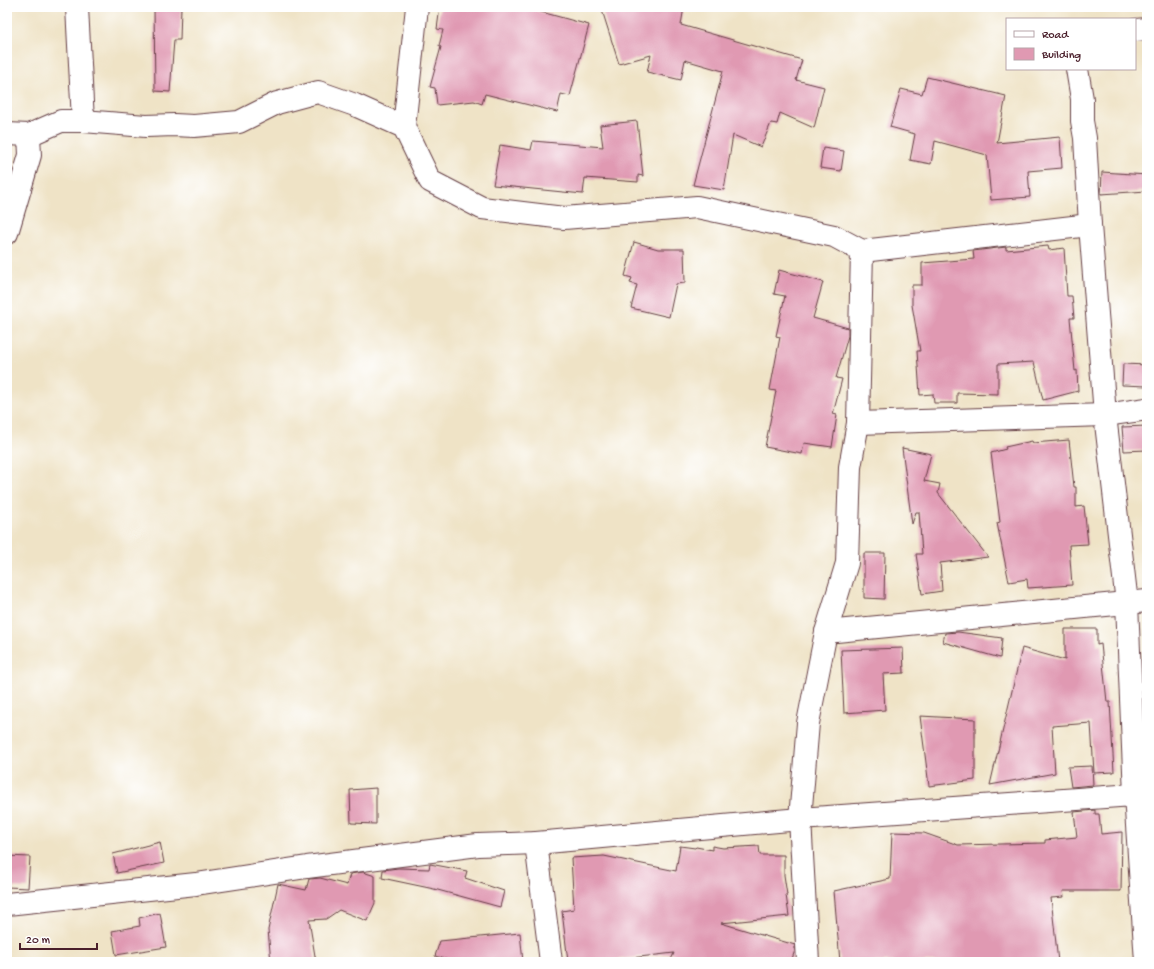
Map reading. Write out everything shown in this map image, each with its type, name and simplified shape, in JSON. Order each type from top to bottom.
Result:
[{"type":"street","points":[[77,7],[83,120]]},
{"type":"street","points":[[417,7],[404,127],[430,181],[482,208],[564,218],[697,207],[834,236],[862,251],[1090,225]]},
{"type":"street","points":[[1136,30],[1147,29]]},
{"type":"street","points":[[1077,70],[1082,99],[1082,120],[1085,138],[1090,225],[1105,415],[1137,602],[1146,962]]},
{"type":"street","points":[[7,134],[29,135],[62,121],[83,120],[146,126],[194,126],[239,122],[277,103],[318,92],[355,105],[404,127]]},
{"type":"street","points":[[7,234],[30,155],[29,135]]},
{"type":"street","points":[[808,962],[800,819],[808,723],[826,632],[847,563],[850,467],[858,423],[862,251]]},
{"type":"street","points":[[858,423],[1105,415],[1147,409]]},
{"type":"street","points":[[826,632],[1137,602]]},
{"type":"street","points":[[7,904],[196,884],[307,867],[471,846],[536,843],[800,819],[1141,794]]},
{"type":"street","points":[[536,843],[551,962]]},
{"type":"building","points":[[154,7],[181,7],[180,40],[174,40],[170,92],[155,91]]},
{"type":"building","points":[[440,7],[523,7],[589,25],[570,96],[561,94],[557,112],[485,94],[482,104],[474,101],[437,105],[435,88],[430,87],[441,47],[439,46],[443,30],[437,29]]},
{"type":"building","points":[[601,7],[684,7],[681,25],[802,60],[796,80],[824,87],[814,128],[780,113],[777,124],[771,123],[761,147],[733,135],[724,190],[693,185],[723,71],[685,60],[681,80],[647,72],[651,55],[619,64]]},
{"type":"building","points":[[927,77],[1006,96],[997,143],[1060,137],[1062,168],[1028,171],[1030,197],[991,200],[987,155],[935,141],[931,164],[910,160],[915,134],[890,127],[901,89],[922,94]]},
{"type":"building","points":[[637,121],[643,176],[638,175],[638,182],[585,178],[583,194],[493,185],[500,145],[531,150],[533,141],[603,147],[600,125]]},
{"type":"building","points":[[823,148],[844,151],[841,171],[820,168]]},
{"type":"building","points":[[1102,172],[1147,175],[1147,191],[1101,194]]},
{"type":"building","points":[[634,242],[658,249],[684,249],[685,283],[676,284],[669,317],[631,308],[637,285],[630,283],[632,278],[625,276]]},
{"type":"building","points":[[1048,246],[1049,250],[1064,248],[1067,296],[1072,296],[1074,318],[1070,318],[1075,371],[1077,370],[1078,391],[1043,400],[1034,362],[998,364],[998,394],[957,393],[957,403],[934,403],[933,394],[920,395],[917,351],[920,351],[912,305],[912,285],[922,285],[922,263],[974,259],[973,251],[1006,247],[1006,250]]},
{"type":"building","points":[[779,270],[823,282],[813,318],[848,328],[848,336],[836,378],[842,379],[833,414],[837,415],[832,447],[804,443],[802,454],[765,447],[776,391],[770,390],[780,337],[776,336],[785,296],[774,294]]},
{"type":"building","points":[[1123,364],[1147,365],[1147,386],[1122,385]]},
{"type":"building","points":[[1147,426],[1147,450],[1124,451],[1122,427]]},
{"type":"building","points":[[1069,440],[1074,487],[1076,487],[1076,507],[1084,506],[1088,544],[1069,545],[1072,585],[1028,588],[1027,579],[1009,582],[997,523],[1000,522],[991,453],[1006,449],[1005,447],[1032,441],[1033,443]]},
{"type":"building","points":[[902,448],[931,454],[924,481],[940,484],[938,493],[988,557],[940,563],[942,591],[922,594],[916,554],[922,554],[919,512],[916,512],[912,524]]},
{"type":"building","points":[[864,553],[885,553],[884,599],[864,598]]},
{"type":"building","points":[[1065,629],[1097,629],[1097,645],[1101,644],[1107,702],[1110,702],[1114,772],[1094,773],[1091,723],[1052,726],[1055,773],[990,785],[1022,648],[1065,660]]},
{"type":"building","points":[[958,632],[1002,638],[1000,658],[943,642],[945,633]]},
{"type":"building","points":[[903,648],[904,673],[883,674],[885,710],[844,713],[841,650]]},
{"type":"building","points":[[920,716],[975,719],[975,780],[929,786]]},
{"type":"building","points":[[1092,766],[1093,785],[1071,787],[1068,767]]},
{"type":"building","points":[[376,788],[376,824],[351,823],[350,790]]},
{"type":"building","points":[[1095,810],[1095,814],[1099,814],[1101,834],[1122,832],[1121,891],[1063,891],[1064,897],[1051,898],[1058,962],[840,962],[834,891],[890,879],[892,832],[924,833],[958,845],[1045,843],[1045,840],[1077,837],[1074,812]]},
{"type":"building","points":[[160,842],[164,863],[117,873],[113,854]]},
{"type":"building","points":[[680,846],[712,850],[712,846],[723,848],[759,846],[760,855],[784,855],[784,875],[789,916],[721,923],[795,945],[791,962],[670,962],[674,953],[596,962],[568,962],[562,911],[574,909],[571,858],[604,856],[676,871]]},
{"type":"building","points":[[7,856],[30,857],[28,888],[7,887]]},
{"type":"building","points":[[430,864],[467,871],[465,878],[504,891],[500,907],[434,889],[382,878],[383,870],[398,868],[429,869]]},
{"type":"building","points":[[363,872],[375,876],[375,903],[367,921],[339,910],[326,919],[309,920],[316,962],[271,962],[268,930],[278,884],[306,890],[309,879],[320,878],[347,885],[350,874]]},
{"type":"building","points":[[160,913],[166,947],[116,955],[112,931],[140,926],[139,918]]},
{"type":"building","points":[[520,933],[523,962],[455,962],[435,956],[440,941]]}]
